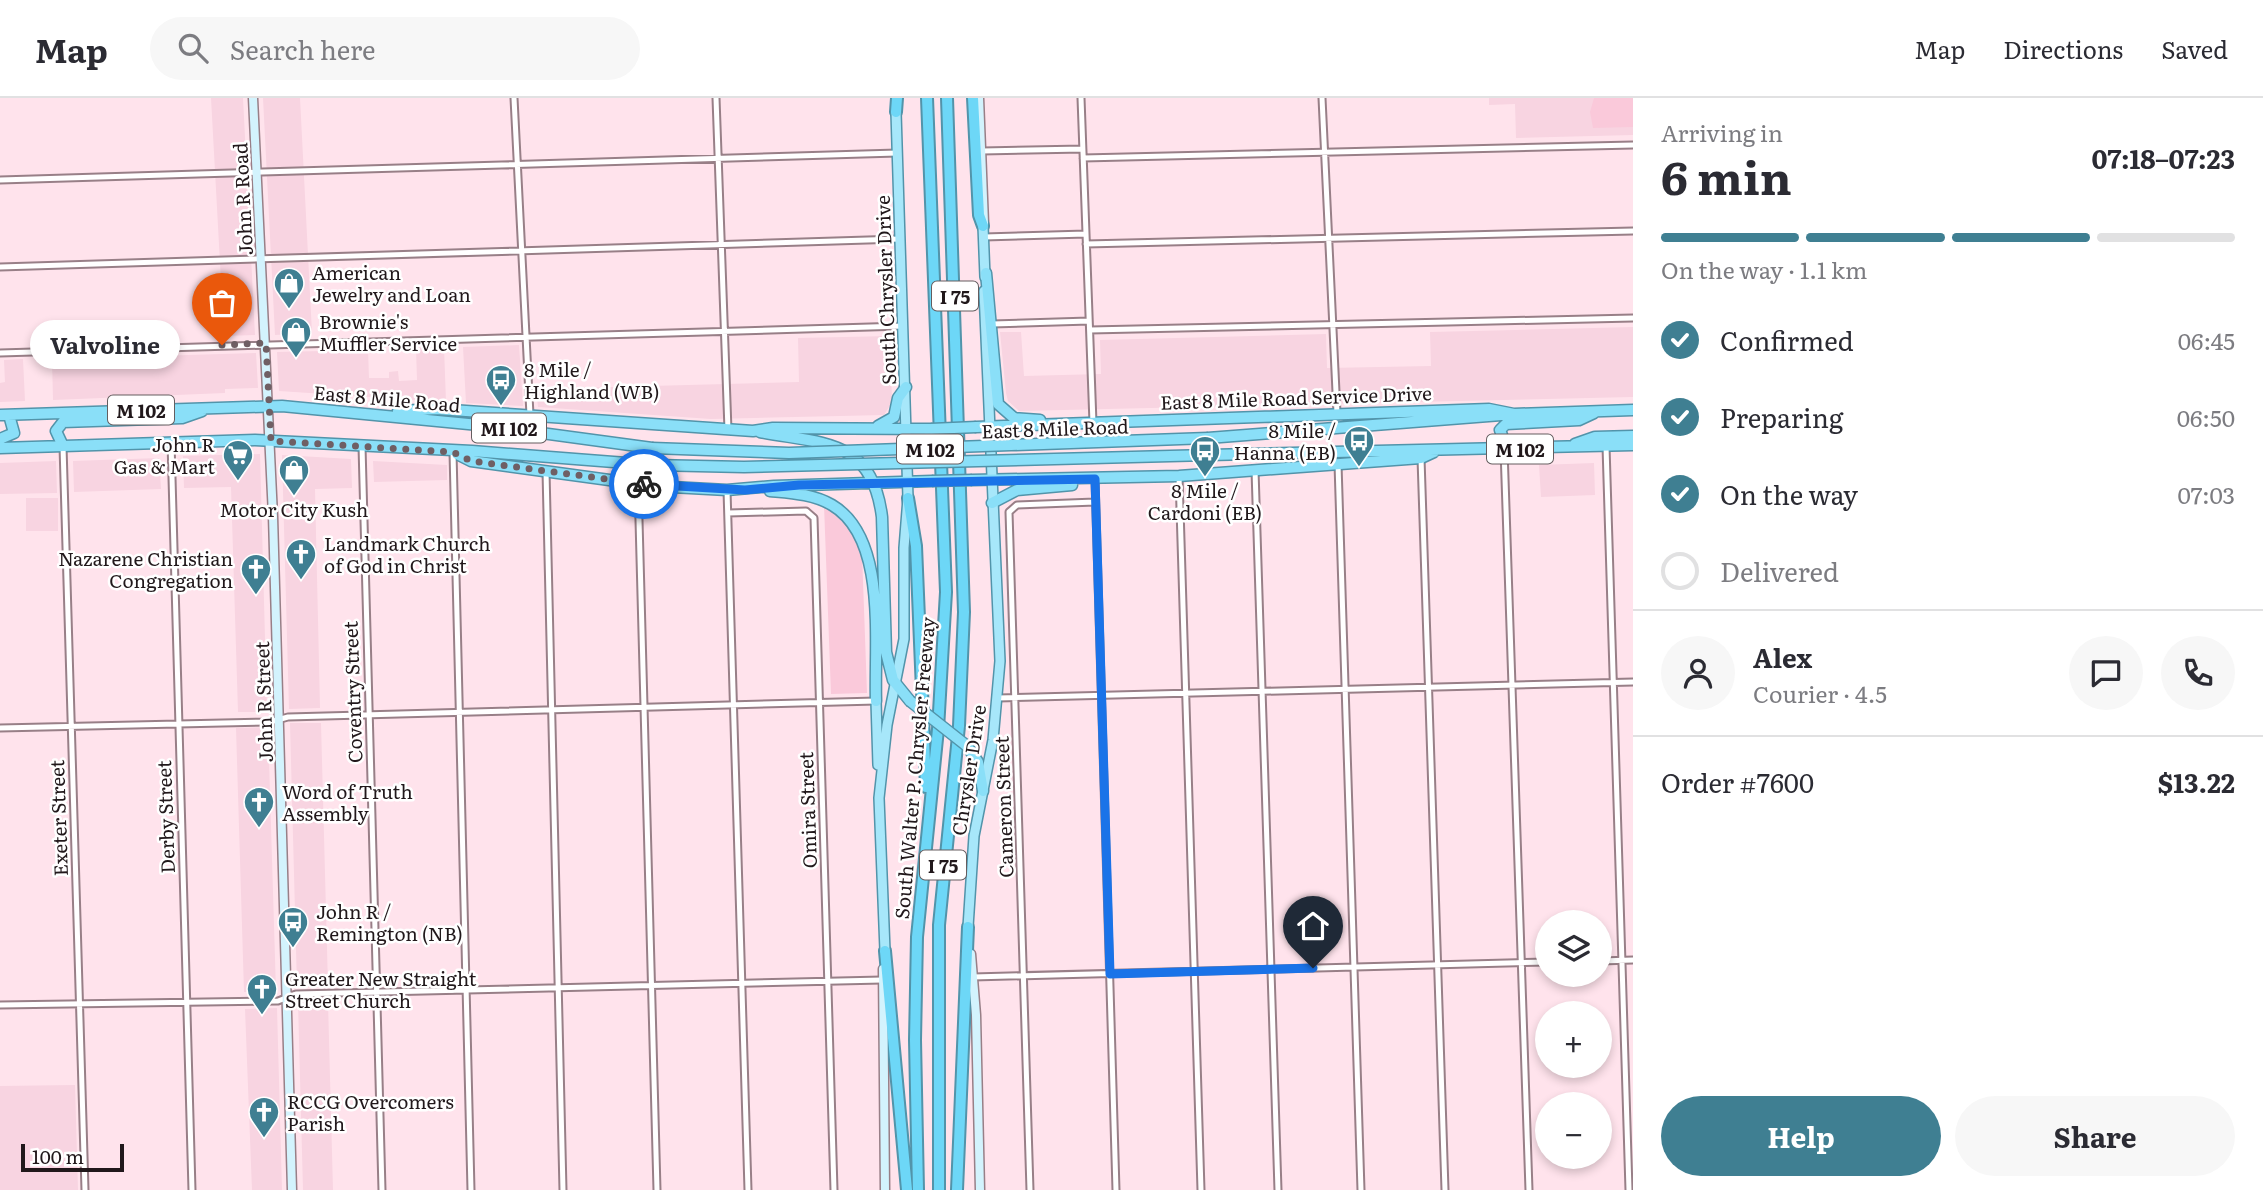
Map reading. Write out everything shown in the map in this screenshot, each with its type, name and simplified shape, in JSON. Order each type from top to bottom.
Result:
[{"type":"highway","points":[[895,98],[896,112]]},
{"type":"highway","name":"South Walter P. Chrysler Freeway","points":[[918,1190],[915,978],[928,811],[938,729],[946,592],[928,98]]},
{"type":"highway","name":"I 75","points":[[939,1190],[939,925],[959,726],[964,612],[947,98]]},
{"type":"highway","points":[[973,98],[979,215],[984,232]]},
{"type":"highway","points":[[986,273],[997,398],[1001,408],[1014,418],[1069,425]]},
{"type":"highway","points":[[874,428],[893,418],[898,398],[906,387]]},
{"type":"highway","name":"M 102","points":[[5,415],[269,406]]},
{"type":"highway","name":"East 8 Mile Road","points":[[269,406],[366,412],[652,448],[789,453],[1208,438],[1514,414],[1633,410]]},
{"type":"highway","points":[[63,446],[56,431],[63,422],[183,418],[213,408]]},
{"type":"highway","name":"East 8 Mile Road Service Drive","points":[[366,412],[437,410],[753,431],[976,428],[1489,409],[1514,414]]},
{"type":"highway","points":[[1506,449],[1500,430],[1506,424],[1578,420],[1601,411]]},
{"type":"highway","points":[[0,439],[14,433],[5,415]]},
{"type":"highway","points":[[753,431],[809,438],[831,444],[853,458],[872,483],[882,517],[886,652],[896,684],[910,701],[967,746],[978,762],[983,791]]},
{"type":"highway","points":[[1568,447],[1595,437],[1633,436]]},
{"type":"highway","name":"M 102","points":[[0,448],[271,441],[453,452]]},
{"type":"highway","name":"East 8 Mile Road","points":[[652,465],[744,467],[1633,445]]},
{"type":"highway","points":[[453,452],[471,461],[545,471],[727,490],[796,493],[824,501],[839,510],[856,527],[866,546],[871,568],[876,701]]},
{"type":"highway","name":"MI 102","points":[[453,452],[652,465]]},
{"type":"highway","name":"East 8 Mile Road","points":[[908,482],[1179,476],[1421,458],[1434,452]]},
{"type":"highway","points":[[992,503],[1017,490],[1082,484],[1095,479]]},
{"type":"highway","points":[[748,490],[774,486],[908,482]]},
{"type":"highway","points":[[908,498],[916,546],[928,811]]},
{"type":"highway","points":[[957,1190],[968,927]]},
{"type":"highway","points":[[885,951],[907,1190]]},
{"type":"main road","name":"John R Road","points":[[253,98],[270,424]]},
{"type":"main road","points":[[979,98],[986,273]]},
{"type":"main road","name":"South Chrysler Drive","points":[[896,112],[908,482]]},
{"type":"main road","name":"Chrysler Drive","points":[[980,1190],[973,977],[968,927],[974,836],[998,698],[999,648],[988,427],[990,328]]},
{"type":"main road","name":"John R Street","points":[[270,424],[292,1190]]},
{"type":"main road","points":[[878,798],[887,725],[904,632],[904,548],[908,482]]},
{"type":"main road","points":[[876,701],[885,951],[882,980],[885,1190]]},
{"type":"street","points":[[514,98],[530,415]]},
{"type":"street","points":[[716,98],[728,430]]},
{"type":"street","points":[[1081,98],[1093,423]]},
{"type":"street","points":[[1322,98],[1337,413]]},
{"type":"street","points":[[1083,158],[1633,145]]},
{"type":"street","points":[[982,151],[1083,149]]},
{"type":"street","points":[[0,180],[897,153]]},
{"type":"street","points":[[1086,244],[1633,231]]},
{"type":"street","points":[[984,232],[1086,234]]},
{"type":"street","points":[[0,267],[900,239]]},
{"type":"street","points":[[1090,330],[1633,318]]},
{"type":"street","points":[[990,328],[1089,320]]},
{"type":"street","points":[[0,353],[903,326]]},
{"type":"street","name":"Derby Street","points":[[171,442],[192,1190]]},
{"type":"street","name":"Exeter Street","points":[[63,446],[85,1190]]},
{"type":"street","name":"Coventry Street","points":[[362,446],[382,1190]]},
{"type":"street","points":[[1605,446],[1629,1190]]},
{"type":"street","points":[[1506,449],[1529,1190]]},
{"type":"street","points":[[453,452],[471,1190]]},
{"type":"street","points":[[1421,458],[1444,1190]]},
{"type":"street","points":[[1338,464],[1361,1190]]},
{"type":"street","points":[[1255,470],[1278,1190]]},
{"type":"street","points":[[545,471],[563,1190]]},
{"type":"street","points":[[1179,476],[1201,1190]]},
{"type":"street","points":[[1095,479],[1116,1190]]},
{"type":"street","points":[[638,482],[657,1190]]},
{"type":"street","points":[[727,490],[748,1190]]},
{"type":"street","name":"Cameron Street","points":[[1030,1190],[1010,510],[1017,505],[1096,502]]},
{"type":"street","name":"Omira Street","points":[[728,513],[806,511],[813,516],[834,1190]]},
{"type":"street","points":[[998,698],[1633,682]]},
{"type":"street","points":[[0,728],[876,701]]},
{"type":"street","points":[[1612,961],[1633,960]]},
{"type":"street","points":[[973,977],[1535,962]]},
{"type":"street","points":[[0,1005],[278,1001],[296,994],[882,980]]},
{"type":"shaded area","points":[[211,98],[243,98],[255,335],[224,336]]},
{"type":"shaded area","points":[[263,98],[300,98],[312,333],[275,335]]},
{"type":"shaded area","points":[[1489,98],[1633,98],[1633,135],[1516,138],[1515,104],[1489,105]]},
{"type":"shaded area","points":[[1594,98],[1633,98],[1633,127],[1593,128],[1590,112]]},
{"type":"shaded area","points":[[1633,327],[1633,397],[1019,411],[1008,401],[1006,393],[1000,332],[1021,332],[1024,376],[1101,374],[1100,340],[1326,334],[1327,368],[1431,366],[1430,332]]},
{"type":"shaded area","points":[[890,336],[892,402],[884,415],[711,419],[538,407],[536,389],[799,382],[798,338]]},
{"type":"shaded area","points":[[519,345],[523,406],[466,403],[463,347]]},
{"type":"shaded area","points":[[444,347],[446,402],[279,391],[277,352],[368,350],[369,378],[389,378],[389,372],[398,371],[399,381],[417,380],[416,348]]},
{"type":"shaded area","points":[[256,353],[258,388],[225,389],[225,393],[53,400],[52,359]]},
{"type":"shaded area","points":[[23,359],[25,401],[0,402],[0,383],[5,382],[4,360]]},
{"type":"shaded area","points":[[260,454],[267,712],[238,712],[231,487],[184,488],[183,456]]},
{"type":"shaded area","points":[[282,455],[351,459],[352,488],[315,489],[320,708],[289,709]]},
{"type":"shaded area","points":[[159,458],[161,489],[74,492],[73,461]]},
{"type":"shaded area","points":[[56,461],[57,493],[0,494],[0,463]]},
{"type":"shaded area","points":[[373,461],[447,465],[447,480],[374,482]]},
{"type":"shaded area","points":[[1594,463],[1595,495],[1541,497],[1539,465]]},
{"type":"shaded area","points":[[26,498],[58,498],[58,531],[26,531]]},
{"type":"shaded area","points":[[824,505],[850,528],[862,553],[867,693],[831,694]]},
{"type":"shaded area","points":[[290,723],[321,723],[328,986],[297,987]]},
{"type":"shaded area","points":[[268,727],[276,991],[244,992],[236,728]]},
{"type":"shaded area","points":[[298,1002],[328,1002],[333,1190],[303,1190]]},
{"type":"shaded area","points":[[277,1008],[282,1190],[252,1190],[245,1009]]},
{"type":"shaded area","points":[[75,1085],[78,1190],[0,1190],[0,1086]]},
{"type":"way so far","points":[[222,345],[266,343],[271,441],[453,452],[471,461],[644,484]]},
{"type":"place","name":"American Jewelry and Loan","points":[[289,310]]},
{"type":"place","name":"Valvoline","points":[[222,345]]},
{"type":"place","name":"Brownie's Muffler Service","points":[[296,359]]},
{"type":"place","name":"8 Mile / Highland (WB)","points":[[501,407]]},
{"type":"place","name":"8 Mile / Hanna (EB)","points":[[1359,468]]},
{"type":"place","name":"8 Mile / Cardoni (EB)","points":[[1205,478]]},
{"type":"place","name":"John R Gas & Mart","points":[[238,482]]},
{"type":"place","name":"Motor City Kush","points":[[294,497]]},
{"type":"place","name":"Landmark Church of God in Christ","points":[[301,581]]},
{"type":"place","name":"Nazarene Christian Congregation","points":[[256,596]]},
{"type":"place","name":"Word of Truth Assembly","points":[[259,829]]},
{"type":"place","name":"John R / Remington (NB)","points":[[293,949]]},
{"type":"place","name":"Greater New Straight Street Church","points":[[262,1016]]},
{"type":"place","name":"RCCG Overcomers Parish","points":[[264,1139]]},
{"type":"route","points":[[644,484],[745,490],[799,485],[1095,479],[1110,974],[1313,968]]}]
